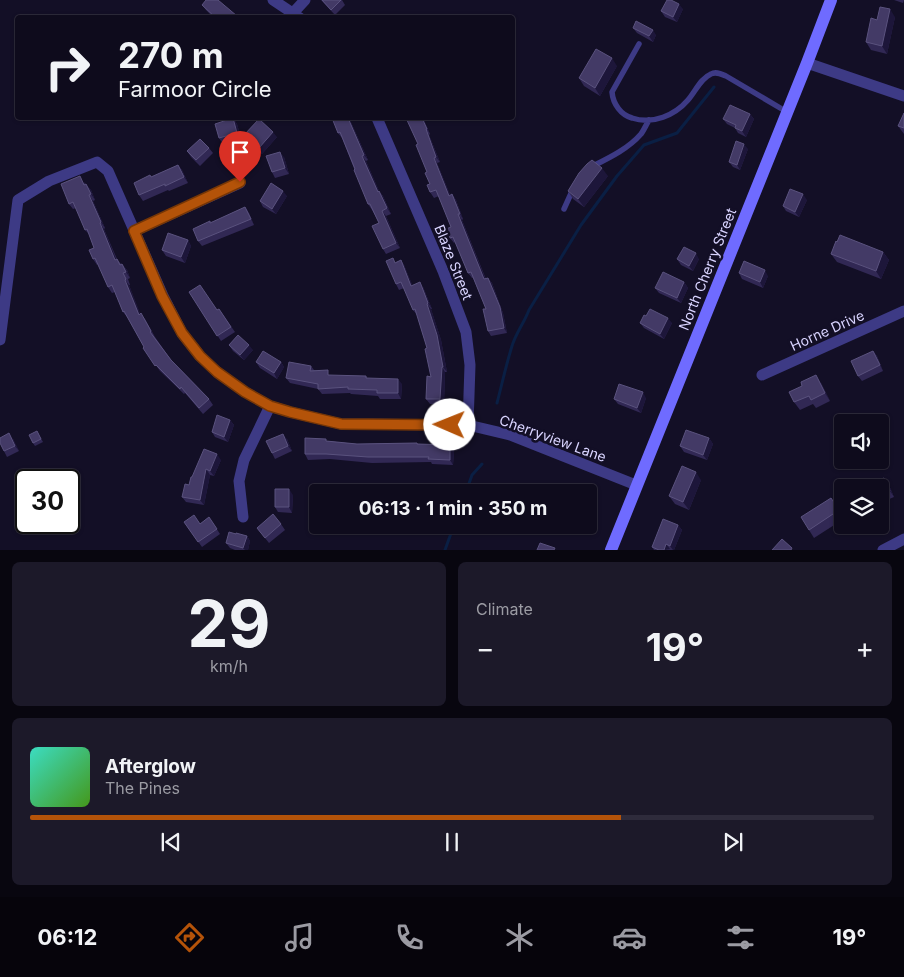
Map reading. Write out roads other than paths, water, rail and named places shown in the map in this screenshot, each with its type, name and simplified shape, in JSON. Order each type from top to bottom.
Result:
[{"type":"street","points":[[273,0],[297,15],[304,0]]},
{"type":"street","name":"North Cherry Street","points":[[610,550],[831,0]]},
{"type":"street","points":[[807,63],[904,96]]},
{"type":"street","name":"Blaze Street","points":[[378,120],[443,271],[466,332],[470,365],[468,426]]},
{"type":"street","name":"Cherryview Lane","points":[[0,340],[18,200],[49,181],[97,162],[108,171],[162,296],[182,333],[200,356],[217,372],[245,392],[270,406],[341,424],[468,426],[510,434],[636,485]]},
{"type":"street","points":[[134,231],[240,182]]},
{"type":"street","name":"Horne Drive","points":[[762,375],[904,311]]},
{"type":"street","points":[[243,517],[239,481],[244,460],[270,406]]},
{"type":"street","points":[[883,550],[904,540]]},
{"type":"lane","points":[[639,44],[612,92],[612,98],[621,112],[628,117],[635,120],[649,120],[669,115],[688,100],[705,78],[716,72],[787,112]]},
{"type":"lane","points":[[584,174],[590,167],[631,144],[642,133],[649,120]]},
{"type":"lane","points":[[564,209],[578,181]]},
{"type":"waterway","points":[[497,403],[516,337],[529,310],[581,225],[617,176],[644,145],[677,133],[714,87]]},
{"type":"waterway","points":[[469,484],[472,475],[482,464]]},
{"type":"waterway","points":[[445,550],[451,534]]}]
